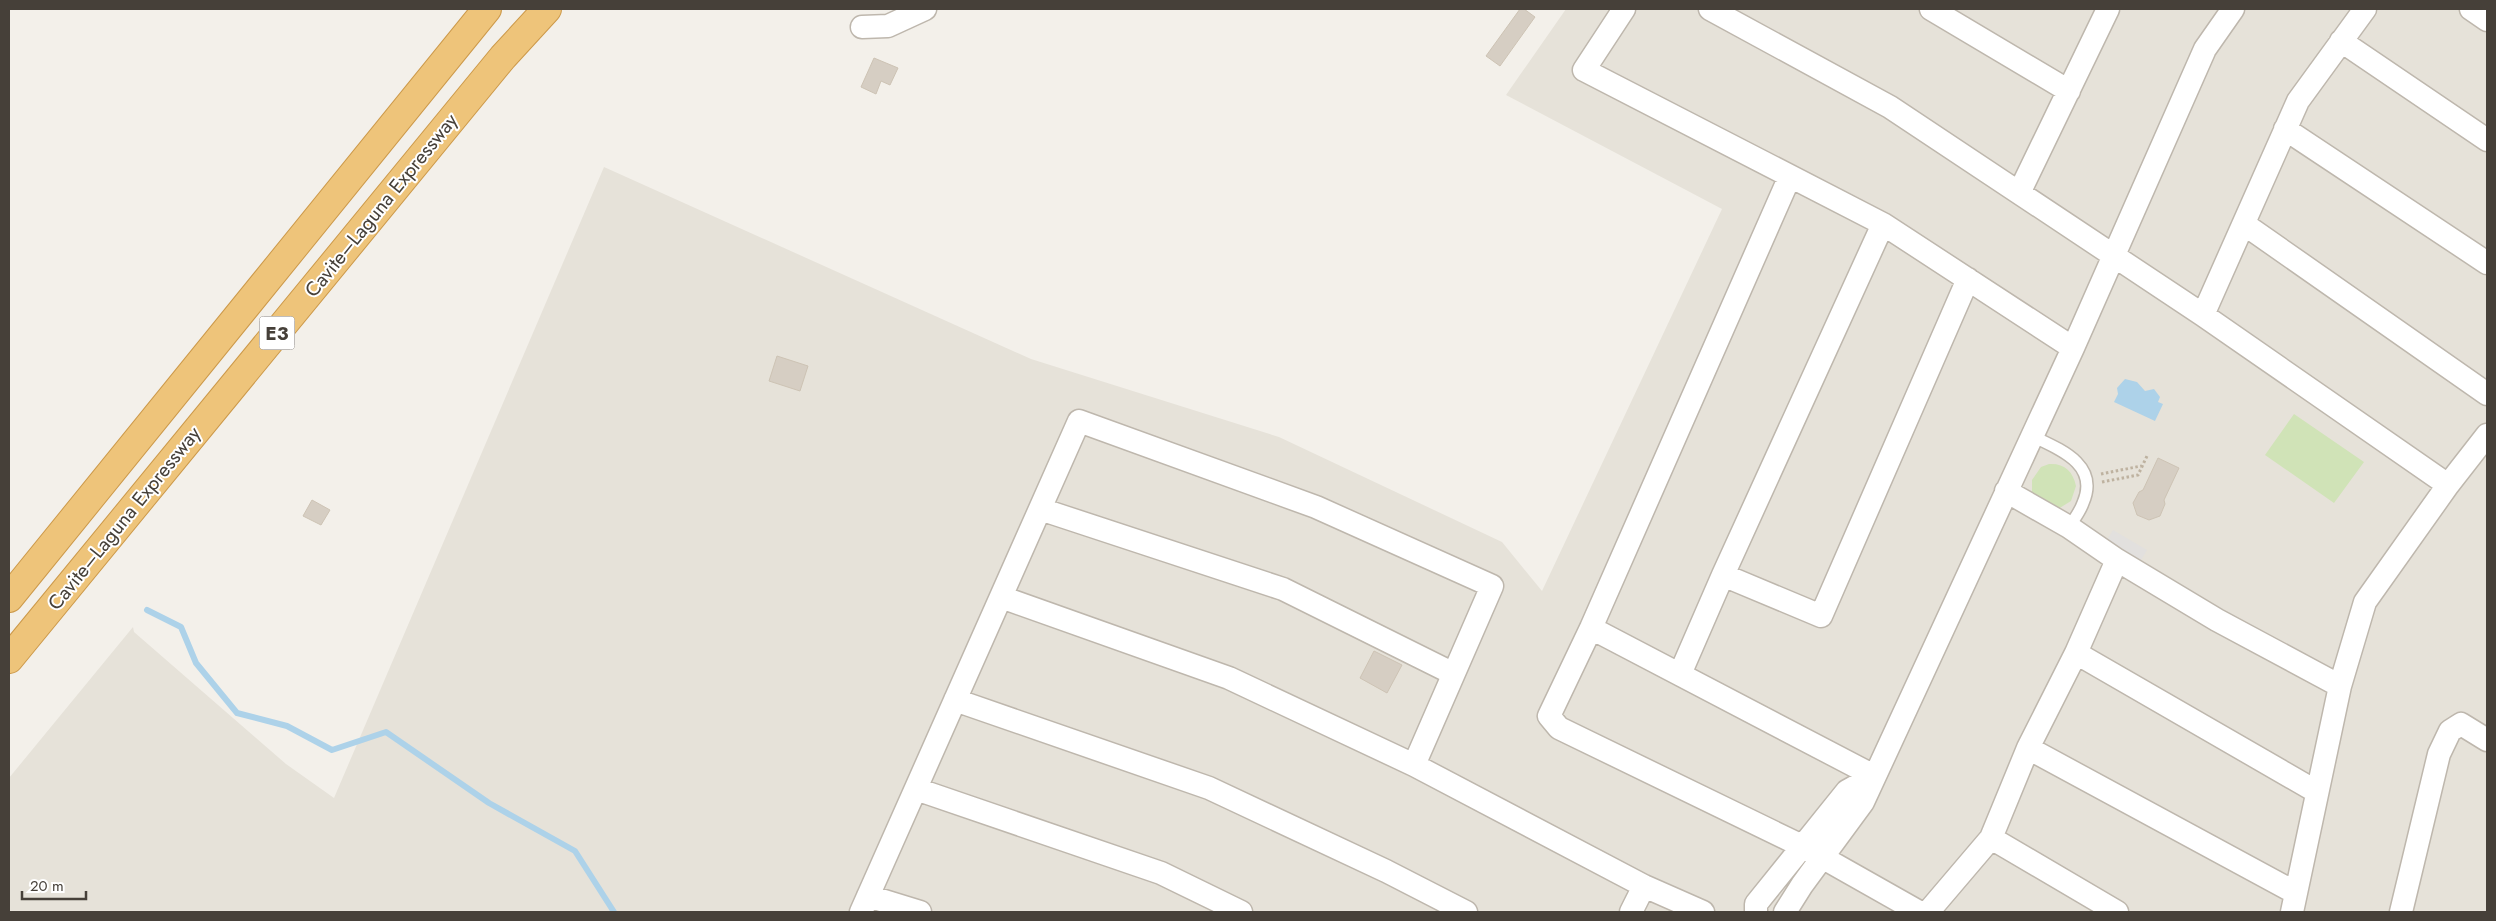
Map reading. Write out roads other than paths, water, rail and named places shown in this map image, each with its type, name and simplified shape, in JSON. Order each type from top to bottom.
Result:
[{"type":"highway","name":"Cavite–Laguna Expressway","points":[[9,598],[488,9]]},
{"type":"highway","name":"Cavite–Laguna Expressway","points":[[9,659],[503,57],[547,9]]},
{"type":"street","points":[[862,27],[888,26],[925,9]]},
{"type":"street","points":[[1624,9],[1584,70],[1883,224],[2073,348]]},
{"type":"street","points":[[1710,9],[1890,106],[2020,191],[2448,485]]},
{"type":"street","points":[[1931,9],[2069,91]]},
{"type":"street","points":[[2020,191],[2108,9]]},
{"type":"street","points":[[1756,912],[1756,904],[1812,853],[1863,802],[2073,348],[2206,49],[2233,9]]},
{"type":"street","points":[[2204,316],[2298,101],[2365,9]]},
{"type":"street","points":[[2471,9],[2487,20]]},
{"type":"street","points":[[2342,41],[2487,140]]},
{"type":"street","points":[[2285,129],[2487,263]]},
{"type":"street","points":[[1790,176],[1591,628],[1549,716],[1559,728],[1812,853],[1919,912]]},
{"type":"street","points":[[1680,674],[1723,575],[1883,224]]},
{"type":"street","points":[[2244,224],[2487,394]]},
{"type":"street","points":[[1723,575],[1821,616],[1968,279]]},
{"type":"street","points":[[920,912],[865,904],[1079,421],[1316,507],[1492,586],[1452,673],[1414,765]]},
{"type":"street","points":[[2028,748],[2294,903],[2340,686],[2365,602],[2448,485],[2487,435]]},
{"type":"street","points":[[2006,491],[2069,527],[2117,560],[2217,620],[2340,686]]},
{"type":"street","points":[[1040,509],[1283,589],[1452,673]]},
{"type":"street","points":[[1928,912],[1991,838],[2028,748],[2076,653],[2117,560]]},
{"type":"street","points":[[1001,597],[1230,678],[1414,765],[1644,886],[1703,912]]},
{"type":"street","points":[[1591,628],[1874,776]]},
{"type":"street","points":[[2076,653],[2317,792]]},
{"type":"street","points":[[955,700],[1209,788],[1386,871],[1466,912]]},
{"type":"street","points":[[2402,912],[2439,754],[2450,731],[2461,724],[2487,740]]},
{"type":"street","points":[[916,789],[1161,873],[1241,912]]},
{"type":"street","points":[[1991,838],[2118,912]]},
{"type":"street","points":[[1785,912],[1812,853]]},
{"type":"street","points":[[1632,912],[1644,886]]},
{"type":"lane","points":[[2032,436],[2073,457],[2086,481],[2083,505],[2069,527]]},
{"type":"water","points":[[2125,379],[2137,382],[2145,391],[2154,389],[2160,397],[2158,402],[2163,404],[2155,421],[2114,402],[2118,394],[2117,388]]},
{"type":"waterway","points":[[147,610],[181,627],[196,663],[237,713],[287,726],[332,750],[386,732],[489,803],[575,851],[614,912]]}]
